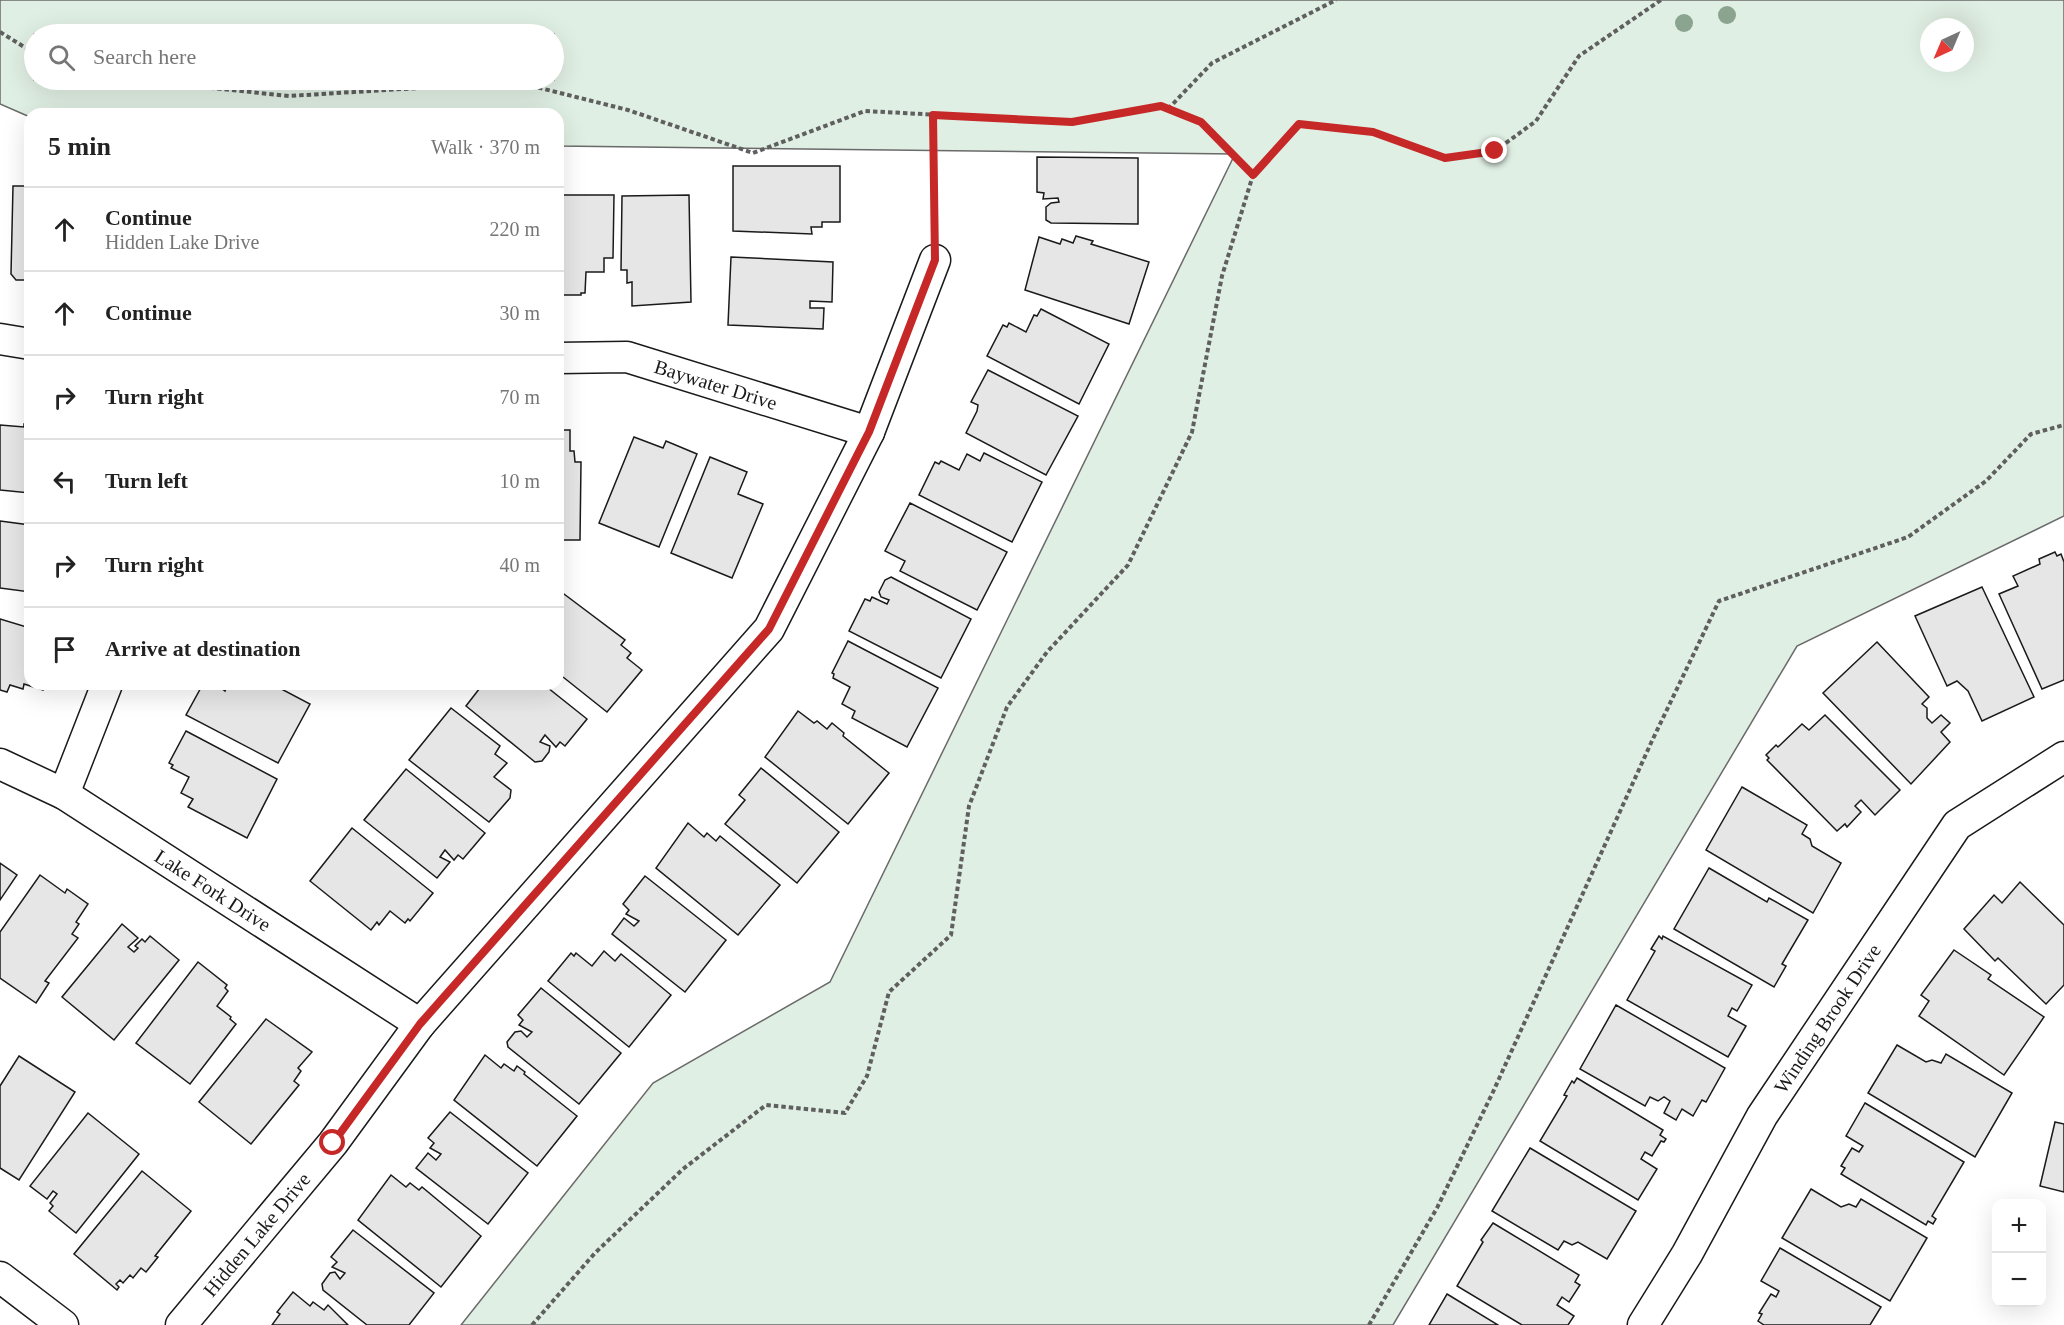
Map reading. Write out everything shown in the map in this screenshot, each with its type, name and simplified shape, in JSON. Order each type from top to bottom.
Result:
[{"type":"street","name":"Hidden Lake Drive","points":[[181,1325],[333,1143],[420,1024],[769,629],[869,432],[935,260]]},
{"type":"street","points":[[0,339],[24,343]]},
{"type":"street","name":"Baywater Drive","points":[[564,358],[627,357],[869,432]]},
{"type":"street","points":[[64,794],[105,690]]},
{"type":"street","name":"Winding Brook Drive","points":[[1643,1325],[1687,1254],[1762,1116],[1957,825],[2064,757]]},
{"type":"street","name":"Lake Fork Drive","points":[[0,764],[64,794],[420,1024]]},
{"type":"street","points":[[0,1277],[63,1325]]},
{"type":"path","points":[[1168,109],[1212,63],[1336,0]]},
{"type":"path","points":[[532,1325],[595,1252],[683,1169],[766,1105],[845,1113],[867,1076],[889,992],[951,935],[969,806],[1007,707],[1047,652],[1128,565],[1192,432],[1222,276],[1253,175],[1299,124],[1373,132],[1445,158],[1495,151],[1536,121],[1579,56],[1661,0]]},
{"type":"path","points":[[0,32],[24,47]]},
{"type":"path","points":[[231,90],[289,96],[386,90]]},
{"type":"path","points":[[548,90],[628,110],[753,153],[865,111],[1072,122],[1161,106],[1201,122],[1253,175]]},
{"type":"path","points":[[933,115],[935,260]]},
{"type":"path","points":[[1369,1325],[1437,1208],[1488,1102],[1651,743],[1719,601],[1908,537],[1986,481],[2031,434],[2064,425]]},
{"type":"green space","points":[[0,0],[2064,0],[2064,516],[1797,646],[1393,1325],[461,1325],[653,1083],[830,982],[1235,154],[564,146],[564,108],[24,108],[24,114],[0,104]]},
{"type":"building","points":[[1037,157],[1138,158],[1138,224],[1051,223],[1046,220],[1046,207],[1051,203],[1059,202],[1058,198],[1043,199],[1044,193],[1037,192]]},
{"type":"building","points":[[733,166],[840,166],[840,222],[822,222],[822,227],[811,227],[812,234],[733,231]]},
{"type":"building","points":[[13,186],[24,186],[24,280],[16,280],[11,274]]},
{"type":"building","points":[[564,195],[614,195],[613,258],[604,258],[604,272],[586,272],[585,293],[564,295]]},
{"type":"building","points":[[689,195],[691,302],[632,306],[632,282],[627,283],[627,270],[621,270],[622,196]]},
{"type":"building","points":[[1076,236],[1093,241],[1091,244],[1149,262],[1129,324],[1025,290],[1039,237],[1060,244],[1062,239],[1073,243]]},
{"type":"building","points":[[731,257],[833,262],[832,302],[810,301],[810,308],[824,308],[823,329],[728,325]]},
{"type":"building","points":[[1041,309],[1109,344],[1079,404],[987,356],[1003,325],[1007,327],[1009,323],[1026,332],[1034,315],[1037,316]]},
{"type":"building","points":[[988,370],[1078,416],[1046,475],[966,433],[978,405],[971,402]]},
{"type":"building","points":[[0,425],[24,427],[24,492],[0,490]]},
{"type":"building","points":[[564,430],[570,430],[570,451],[574,451],[575,462],[581,462],[580,540],[564,540]]},
{"type":"building","points":[[634,437],[663,448],[666,441],[697,454],[659,547],[599,523]]},
{"type":"building","points":[[984,453],[1042,482],[1012,542],[919,495],[935,462],[939,464],[941,461],[959,470],[967,454],[980,461]]},
{"type":"building","points":[[710,457],[747,472],[738,494],[763,504],[732,578],[671,553]]},
{"type":"building","points":[[910,503],[1007,552],[977,610],[900,571],[905,561],[885,551]]},
{"type":"building","points":[[0,521],[24,524],[24,591],[0,588]]},
{"type":"building","points":[[2055,552],[2057,556],[2061,554],[2064,562],[2064,680],[2042,689],[1999,594],[2018,586],[2013,576],[2040,564],[2039,559]]},
{"type":"building","points":[[891,577],[971,619],[941,678],[849,631],[865,599],[870,601],[872,597],[887,604],[889,600],[881,597],[879,592],[885,580]]},
{"type":"building","points":[[1982,587],[2034,697],[1982,721],[1968,691],[1957,681],[1947,686],[1915,616]]},
{"type":"building","points":[[564,594],[625,640],[621,645],[631,653],[627,658],[642,670],[607,712],[564,678]]},
{"type":"building","points":[[0,619],[24,626],[24,684],[23,689],[10,685],[7,692],[0,690]]},
{"type":"building","points":[[848,641],[938,688],[907,747],[852,718],[855,711],[842,704],[850,687],[833,678],[832,673]]},
{"type":"building","points":[[1877,642],[1929,697],[1922,704],[1927,708],[1927,718],[1932,723],[1941,715],[1950,723],[1941,732],[1950,742],[1911,784],[1823,693]]},
{"type":"building","points":[[200,690],[283,690],[310,704],[278,763],[186,715]]},
{"type":"building","points":[[478,690],[551,690],[587,719],[565,746],[560,742],[556,747],[545,735],[540,742],[550,746],[549,752],[542,761],[535,762],[466,706]]},
{"type":"building","points":[[451,708],[500,746],[495,754],[507,763],[494,777],[511,790],[510,798],[489,822],[409,760]]},
{"type":"building","points":[[798,711],[827,729],[832,723],[844,733],[843,736],[889,773],[848,824],[765,757]]},
{"type":"building","points":[[1825,715],[1900,790],[1875,815],[1861,800],[1855,806],[1861,812],[1847,827],[1845,824],[1837,831],[1767,760],[1769,758],[1766,755],[1802,724],[1809,730]]},
{"type":"building","points":[[186,731],[277,779],[247,838],[188,807],[193,799],[181,793],[189,777],[171,768],[173,765],[169,763]]},
{"type":"building","points":[[761,768],[839,832],[797,883],[725,824],[745,800],[739,795]]},
{"type":"building","points":[[406,769],[485,833],[463,859],[458,855],[454,860],[445,850],[440,857],[450,862],[437,878],[364,820]]},
{"type":"building","points":[[1742,787],[1807,825],[1802,834],[1810,839],[1812,846],[1841,863],[1813,913],[1706,850]]},
{"type":"building","points":[[688,823],[704,837],[707,833],[716,841],[720,836],[780,885],[738,935],[656,868]]},
{"type":"building","points":[[352,828],[433,893],[410,921],[408,919],[405,923],[390,911],[379,925],[377,922],[371,930],[310,881]]},
{"type":"building","points":[[0,863],[17,875],[0,900]]},
{"type":"building","points":[[1709,868],[1767,902],[1769,898],[1808,920],[1782,964],[1786,966],[1774,987],[1674,929]]},
{"type":"building","points":[[40,875],[65,893],[67,889],[88,904],[76,922],[79,924],[72,934],[78,938],[45,981],[49,983],[36,1003],[0,978],[0,932]]},
{"type":"building","points":[[645,876],[726,940],[685,992],[612,934],[624,918],[634,926],[639,921],[626,914],[629,910],[623,904]]},
{"type":"building","points":[[2020,882],[2064,925],[2064,985],[2046,1004],[1998,958],[1995,961],[1964,929],[1994,895],[2002,903]]},
{"type":"building","points":[[122,924],[138,938],[128,947],[134,952],[138,948],[135,946],[142,939],[145,942],[150,936],[179,960],[114,1040],[62,997]]},
{"type":"building","points":[[1659,936],[1662,939],[1663,936],[1752,985],[1737,1011],[1732,1008],[1728,1016],[1746,1026],[1728,1057],[1627,1000],[1655,951],[1651,949]]},
{"type":"building","points":[[1954,950],[1991,975],[1988,979],[2044,1017],[2004,1075],[1919,1016],[1929,1001],[1921,995]]},
{"type":"building","points":[[604,951],[615,961],[621,954],[671,995],[629,1047],[548,981],[571,953],[574,956],[576,953],[592,966]]},
{"type":"building","points":[[198,962],[227,985],[225,988],[228,991],[217,1006],[236,1024],[190,1084],[136,1043]]},
{"type":"building","points":[[541,988],[621,1053],[579,1104],[508,1047],[507,1042],[515,1032],[521,1031],[527,1037],[532,1032],[519,1025],[523,1020],[518,1015]]},
{"type":"building","points":[[1616,1005],[1725,1068],[1706,1102],[1702,1100],[1693,1116],[1682,1109],[1676,1120],[1664,1113],[1670,1101],[1664,1097],[1658,1101],[1650,1097],[1645,1106],[1580,1069]]},
{"type":"building","points":[[266,1019],[312,1052],[298,1068],[301,1071],[294,1081],[299,1085],[251,1144],[199,1102]]},
{"type":"building","points":[[1897,1045],[1926,1062],[1932,1060],[1941,1063],[1946,1054],[2012,1093],[1975,1157],[1868,1093]]},
{"type":"building","points":[[485,1055],[501,1068],[504,1064],[514,1071],[517,1066],[577,1116],[537,1166],[454,1100]]},
{"type":"building","points":[[19,1056],[75,1092],[19,1180],[0,1168],[0,1086]]},
{"type":"building","points":[[1577,1078],[1663,1130],[1660,1135],[1666,1139],[1664,1142],[1661,1141],[1652,1156],[1645,1152],[1641,1159],[1657,1169],[1638,1200],[1540,1141],[1567,1096],[1564,1095],[1572,1081],[1574,1083]]},
{"type":"building","points":[[1865,1103],[1964,1162],[1932,1216],[1936,1219],[1933,1224],[1928,1221],[1926,1225],[1841,1174],[1845,1168],[1841,1166],[1852,1148],[1859,1152],[1863,1146],[1846,1136]]},
{"type":"building","points":[[450,1112],[528,1173],[488,1224],[416,1168],[428,1153],[436,1160],[441,1154],[430,1148],[434,1143],[428,1138]]},
{"type":"building","points":[[88,1113],[139,1154],[76,1233],[49,1211],[53,1206],[50,1203],[57,1194],[53,1191],[47,1199],[30,1186]]},
{"type":"building","points":[[2055,1122],[2064,1124],[2064,1192],[2040,1186]]},
{"type":"building","points":[[1530,1148],[1636,1211],[1607,1259],[1578,1242],[1572,1245],[1564,1241],[1558,1250],[1492,1211]]},
{"type":"building","points":[[142,1171],[191,1211],[155,1256],[158,1257],[146,1272],[141,1268],[133,1278],[130,1275],[123,1283],[120,1280],[116,1284],[119,1287],[117,1290],[74,1254]]},
{"type":"building","points":[[391,1175],[406,1187],[410,1183],[419,1190],[422,1187],[481,1236],[441,1287],[358,1220]]},
{"type":"building","points":[[1811,1189],[1841,1207],[1849,1204],[1856,1207],[1861,1199],[1927,1238],[1890,1301],[1782,1238]]},
{"type":"building","points":[[1493,1223],[1579,1275],[1575,1282],[1580,1285],[1569,1302],[1562,1297],[1557,1305],[1574,1316],[1568,1325],[1522,1325],[1457,1286],[1483,1242],[1481,1240]]},
{"type":"building","points":[[353,1230],[434,1293],[409,1325],[367,1325],[323,1290],[322,1284],[330,1273],[335,1272],[340,1279],[345,1273],[332,1267],[337,1262],[331,1257]]},
{"type":"building","points":[[1780,1248],[1881,1307],[1870,1325],[1764,1325],[1758,1321],[1762,1314],[1759,1313],[1771,1294],[1776,1297],[1779,1291],[1761,1281]]},
{"type":"building","points":[[293,1292],[310,1306],[313,1302],[324,1310],[328,1305],[348,1325],[272,1325],[280,1314],[277,1312]]},
{"type":"building","points":[[1447,1294],[1498,1325],[1429,1325]]},
{"type":"route","points":[[333,1143],[420,1024],[769,629],[869,432],[935,260],[933,115],[1072,122],[1161,106],[1201,122],[1253,175],[1299,124],[1373,132],[1445,158],[1495,151]]}]
